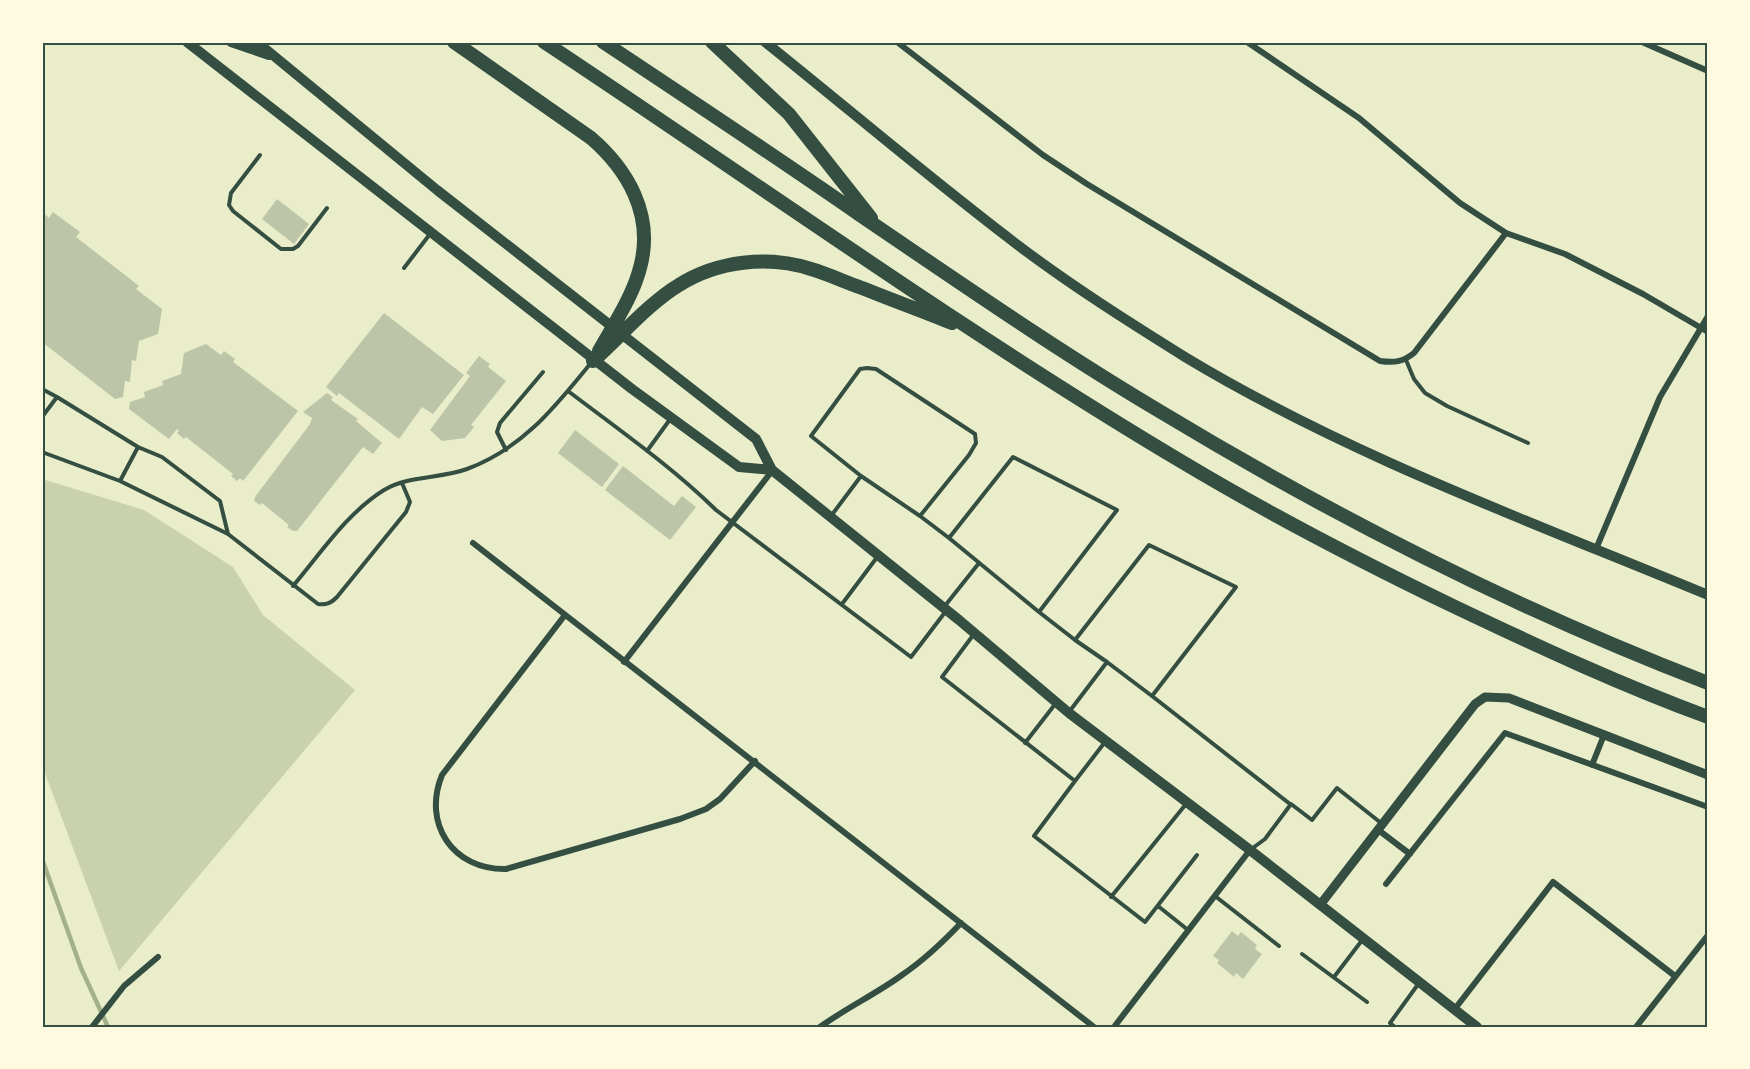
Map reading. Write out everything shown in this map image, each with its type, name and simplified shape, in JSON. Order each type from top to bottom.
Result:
[{"type":"highway","points":[[454,42],[600,145],[613,159],[634,192],[643,215],[644,240],[641,264],[617,331]]},
{"type":"highway","points":[[544,42],[976,332],[1186,464],[1366,563],[1490,624],[1590,669],[1708,717]]},
{"type":"highway","points":[[603,42],[880,229],[1158,411],[1306,496],[1465,578],[1555,620],[1708,683]]},
{"type":"highway","points":[[712,42],[789,114],[880,229]]},
{"type":"highway","points":[[593,361],[617,331],[686,280],[722,266],[754,261],[782,262],[810,268],[976,332]]},
{"type":"main road","points":[[187,42],[593,361],[739,467],[772,470]]},
{"type":"main road","points":[[231,42],[275,57]]},
{"type":"main road","points":[[257,42],[437,190],[756,439],[772,470],[975,633],[1069,713],[1250,850],[1476,1027]]},
{"type":"main road","points":[[765,42],[1019,246],[1077,288],[1187,358],[1349,444],[1708,595]]},
{"type":"street","points":[[897,42],[1034,148],[1097,191],[1380,361],[1392,363],[1406,360],[1414,353],[1506,233]]},
{"type":"street","points":[[1247,42],[1359,118],[1460,203],[1506,233],[1565,254],[1643,294],[1708,332]]},
{"type":"street","points":[[1642,42],[1708,71]]},
{"type":"street","points":[[1596,549],[1660,397],[1708,316]]},
{"type":"street","points":[[624,662],[772,470]]},
{"type":"street","points":[[473,543],[1094,1027]]},
{"type":"street","points":[[565,615],[442,775],[435,799],[437,821],[451,847],[463,858],[491,869],[506,869],[680,819],[706,809],[720,799],[755,761]]},
{"type":"street","points":[[1320,905],[1475,704],[1485,697],[1509,698],[1708,774]]},
{"type":"street","points":[[1386,884],[1505,733],[1708,807]]},
{"type":"street","points":[[1592,765],[1604,735]]},
{"type":"street","points":[[1379,826],[1410,854]]},
{"type":"street","points":[[1114,1027],[1250,850]]},
{"type":"street","points":[[1454,1010],[1553,882],[1675,976]]},
{"type":"street","points":[[820,1027],[840,1012],[901,976],[931,952],[961,923]]},
{"type":"street","points":[[1636,1027],[1708,935]]},
{"type":"street","points":[[92,1027],[124,986],[158,957]]},
{"type":"lane","points":[[260,155],[231,193],[229,205],[233,211],[265,237],[281,249],[293,249],[298,246],[327,208]]},
{"type":"lane","points":[[404,268],[431,233]]},
{"type":"lane","points":[[1406,360],[1414,379],[1425,393],[1447,406],[1528,443]]},
{"type":"lane","points":[[293,586],[362,506],[386,489],[402,483],[466,469],[512,447],[547,416],[593,361]]},
{"type":"lane","points":[[920,516],[969,455],[976,443],[975,434],[876,369],[860,369],[811,436],[861,476],[949,538],[1075,640],[1152,696],[1189,727],[1312,820],[1337,789],[1379,826]]},
{"type":"lane","points":[[506,450],[497,432],[500,423],[543,372]]},
{"type":"lane","points":[[42,389],[138,447],[162,458],[220,501],[228,534]]},
{"type":"lane","points":[[568,391],[646,451],[716,510],[911,657],[979,563]]},
{"type":"lane","points":[[42,417],[57,397]]},
{"type":"lane","points":[[646,451],[672,418]]},
{"type":"lane","points":[[120,481],[138,447]]},
{"type":"lane","points":[[42,452],[120,481],[228,534],[293,586],[318,604],[324,605],[331,603],[337,597],[406,512],[410,502],[402,483]]},
{"type":"lane","points":[[949,538],[1013,457],[1117,510],[1039,612]]},
{"type":"lane","points":[[830,517],[861,476]]},
{"type":"lane","points":[[1075,640],[1149,545],[1236,587],[1152,696]]},
{"type":"lane","points":[[842,604],[879,556]]},
{"type":"lane","points":[[975,633],[942,677],[1075,781]]},
{"type":"lane","points":[[1069,713],[1107,662]]},
{"type":"lane","points":[[1025,743],[1057,703]]},
{"type":"lane","points":[[1106,741],[1034,836],[1145,922],[1197,855]]},
{"type":"lane","points":[[1111,897],[1187,803]]},
{"type":"lane","points":[[1250,850],[1265,838],[1291,804]]},
{"type":"lane","points":[[1215,896],[1279,946]]},
{"type":"lane","points":[[1158,906],[1188,930]]},
{"type":"lane","points":[[1334,977],[1363,939]]},
{"type":"lane","points":[[1302,954],[1367,1002]]},
{"type":"lane","points":[[1395,1027],[1390,1023],[1419,982]]},
{"type":"green space","points":[[42,479],[144,510],[233,567],[263,615],[355,690],[119,971],[42,765]]},
{"type":"building","points":[[277,199],[309,224],[294,244],[262,219]]},
{"type":"building","points":[[42,212],[49,218],[53,212],[80,232],[76,237],[139,286],[136,289],[162,309],[158,334],[139,341],[136,361],[132,360],[130,382],[125,381],[123,397],[115,399],[42,342]]},
{"type":"building","points":[[384,313],[464,375],[433,414],[422,407],[399,439],[339,393],[337,396],[326,387]]},
{"type":"building","points":[[206,344],[221,355],[224,351],[235,359],[233,362],[298,411],[243,481],[240,478],[237,481],[231,476],[233,474],[186,437],[184,439],[177,433],[179,431],[177,429],[169,439],[129,409],[130,402],[145,397],[144,392],[163,385],[162,381],[181,374],[184,353]]},
{"type":"building","points":[[479,356],[490,364],[488,367],[506,381],[471,425],[474,427],[465,438],[442,441],[430,430],[470,376],[466,373]]},
{"type":"building","points":[[327,393],[333,397],[331,400],[358,419],[356,421],[382,443],[373,454],[363,447],[297,531],[293,531],[262,503],[260,505],[254,501],[310,424],[312,418],[303,412]]},
{"type":"building","points":[[575,430],[619,464],[602,487],[558,453]]},
{"type":"building","points":[[623,466],[674,506],[682,496],[696,507],[670,540],[605,490]]},
{"type":"building","points":[[1232,931],[1238,936],[1241,932],[1257,945],[1255,949],[1262,954],[1243,979],[1236,973],[1234,977],[1217,963],[1219,960],[1213,956]]},
{"type":"waterway","points":[[42,859],[81,968],[108,1027]]}]
